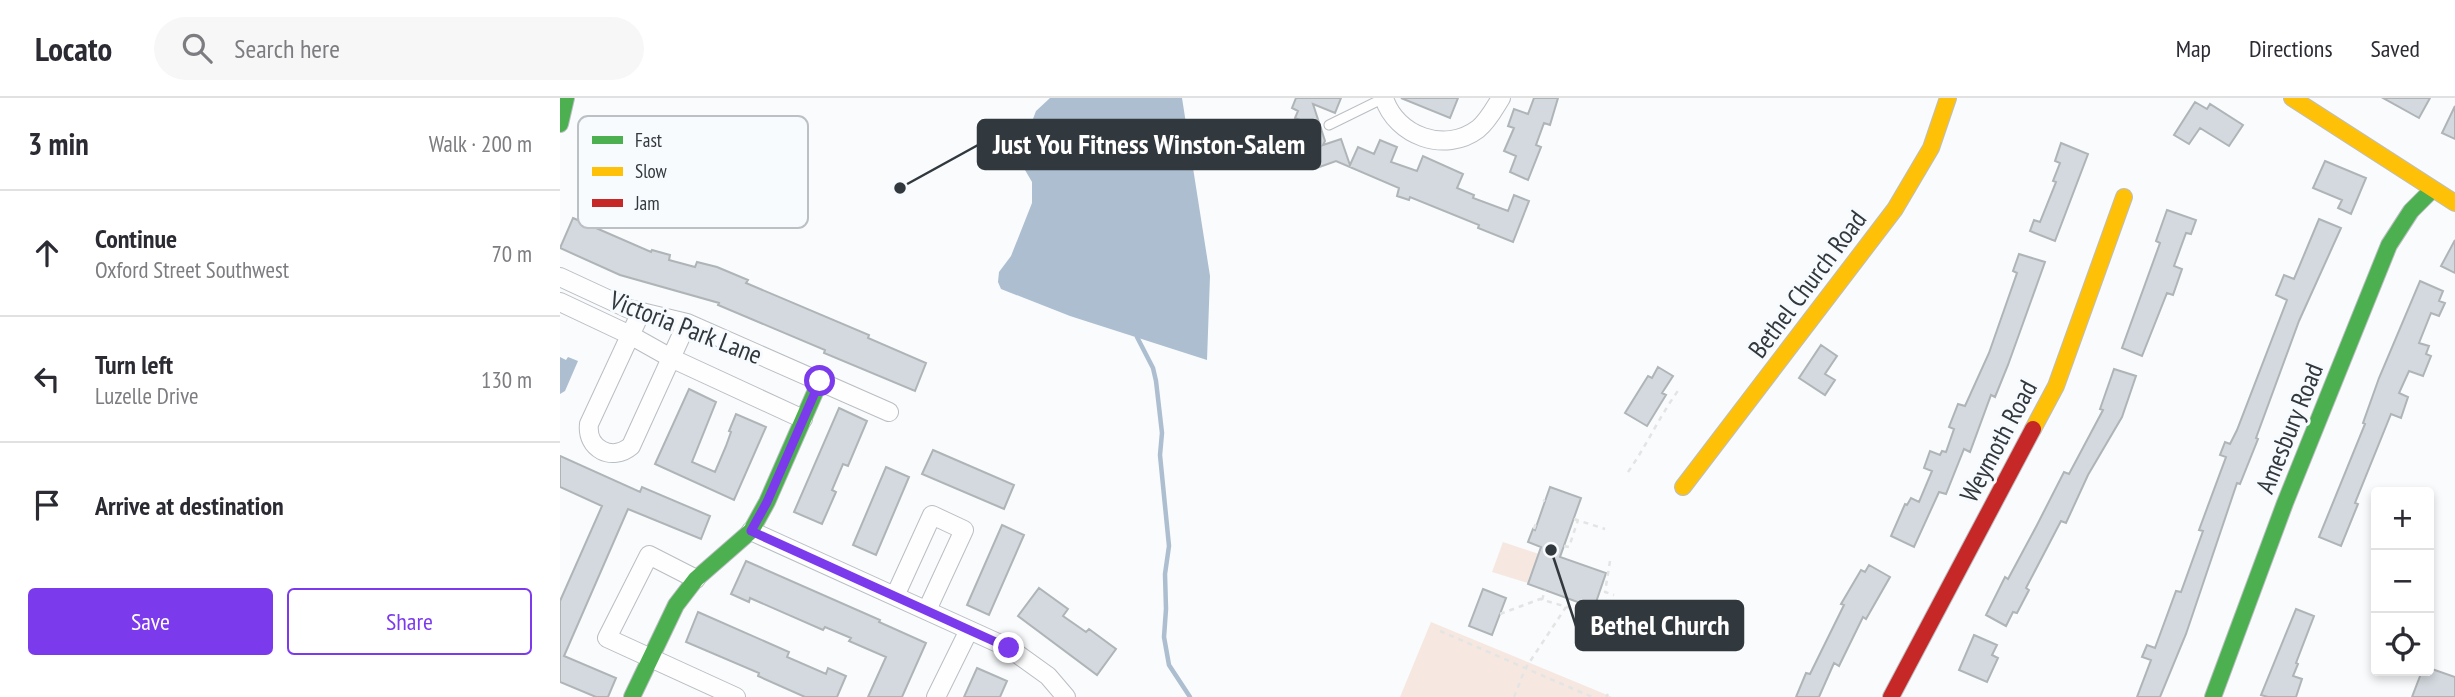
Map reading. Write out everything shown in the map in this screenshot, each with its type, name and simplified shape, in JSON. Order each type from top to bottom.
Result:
[{"type":"street","points":[[560,124],[566,98]]},
{"type":"street","points":[[1384,98],[1394,118],[1409,131],[1422,138],[1446,140],[1460,138],[1479,128],[1501,98]]},
{"type":"street","name":"Bethel Church Road","points":[[1683,487],[1895,209],[1931,148],[1948,98]]},
{"type":"street","points":[[2292,98],[2455,203]]},
{"type":"street","name":"Amesbury Road","points":[[2213,697],[2285,503],[2389,245],[2411,211],[2432,190]]},
{"type":"street","name":"Weymoth Road","points":[[1891,697],[2056,386],[2124,197]]},
{"type":"street","name":"Victoria Park Lane","points":[[560,277],[641,312],[687,323],[889,412]]},
{"type":"street","name":"Victoria Park Lane","points":[[560,302],[671,358],[803,419]]},
{"type":"street","points":[[641,312],[589,424],[588,433],[596,447],[615,454],[631,446],[687,323]]},
{"type":"street","points":[[632,697],[676,605],[696,579],[751,531],[767,502],[820,381]]},
{"type":"street","points":[[895,596],[932,515],[964,530],[927,610]]},
{"type":"street","points":[[751,531],[1009,648],[1048,676],[1066,697]]},
{"type":"street","points":[[696,579],[649,555],[607,638],[736,697]]},
{"type":"street","points":[[936,697],[969,630]]},
{"type":"lane","points":[[1329,125],[1384,98]]},
{"type":"path","points":[[1628,471],[1642,453],[1662,413],[1680,388]]},
{"type":"path","points":[[1574,519],[1605,530]]},
{"type":"path","points":[[1534,529],[1537,520]]},
{"type":"path","points":[[1564,546],[1569,548],[1578,520]]},
{"type":"path","points":[[1610,561],[1603,591],[1614,595]]},
{"type":"path","points":[[1542,600],[1545,590]]},
{"type":"path","points":[[1500,614],[1542,600],[1577,610]]},
{"type":"path","points":[[1514,697],[1525,669],[1566,607]]},
{"type":"path","points":[[1440,631],[1592,697]]},
{"type":"shaded area","points":[[1503,542],[1539,554],[1528,583],[1492,572]]},
{"type":"shaded area","points":[[1431,622],[1612,697],[1400,697]]},
{"type":"water","points":[[1050,98],[1182,98],[1210,276],[1207,360],[1070,316],[1001,289],[998,282],[999,272],[1011,256],[1032,203],[1032,182],[1018,158],[1036,111]]},
{"type":"water","points":[[560,357],[578,361],[565,391],[560,394]]},
{"type":"building","points":[[1296,98],[1341,98],[1335,113],[1313,104],[1325,141],[1323,145],[1341,139],[1350,165],[1358,147],[1374,154],[1380,140],[1397,147],[1391,162],[1417,171],[1423,156],[1463,174],[1457,188],[1474,195],[1473,198],[1508,211],[1514,195],[1529,201],[1513,242],[1410,197],[1409,200],[1397,196],[1399,188],[1336,161],[1314,169],[1302,135],[1320,128],[1295,118],[1298,111],[1292,108]]},
{"type":"building","points":[[1401,98],[1458,98],[1450,118]]},
{"type":"building","points":[[1534,98],[1558,98],[1550,125],[1544,123],[1536,145],[1541,147],[1528,180],[1510,172],[1516,156],[1504,151],[1514,128],[1508,126],[1514,109],[1528,114]]},
{"type":"building","points":[[2383,98],[2430,98],[2419,118]]},
{"type":"building","points":[[2195,102],[2207,109],[2210,104],[2243,125],[2229,146],[2200,128],[2189,144],[2174,135]]},
{"type":"building","points":[[2455,106],[2455,139],[2442,133]]},
{"type":"building","points":[[2061,143],[2088,154],[2055,241],[2030,231],[2034,220],[2040,222],[2056,182],[2053,181],[2060,163],[2055,161]]},
{"type":"building","points":[[2325,161],[2366,178],[2351,214],[2338,208],[2342,200],[2313,188]]},
{"type":"building","points":[[2167,210],[2196,220],[2191,234],[2186,233],[2174,266],[2182,269],[2173,295],[2167,293],[2142,356],[2122,348],[2160,243],[2156,241]]},
{"type":"building","points":[[573,218],[578,220],[578,228],[596,228],[651,252],[652,250],[670,255],[669,260],[695,267],[697,262],[717,267],[748,280],[746,283],[869,335],[868,338],[926,363],[915,391],[824,353],[825,350],[718,305],[719,303],[620,275],[560,248]]},
{"type":"building","points":[[2319,219],[2341,228],[2299,321],[2256,438],[2258,439],[2240,484],[2237,483],[2186,634],[2160,697],[2137,697],[2151,660],[2142,657],[2147,645],[2155,648],[2176,591],[2181,592],[2203,531],[2199,530],[2226,457],[2220,455],[2225,442],[2230,444],[2237,430],[2287,300],[2276,295],[2284,275],[2294,279]]},
{"type":"building","points":[[2455,240],[2455,273],[2441,266]]},
{"type":"building","points":[[2019,254],[2045,262],[2008,365],[1995,397],[1991,395],[1970,452],[1964,449],[1946,494],[1939,492],[1914,547],[1891,536],[1905,504],[1907,505],[1911,498],[1919,502],[1932,471],[1924,468],[1930,451],[1940,455],[1942,451],[1946,452],[1954,429],[1949,427],[1958,404],[1965,406],[1989,353],[2017,273],[2013,271]]},
{"type":"building","points":[[2420,281],[2443,291],[2439,301],[2445,303],[2439,316],[2431,313],[2419,343],[2429,346],[2426,354],[2431,356],[2423,376],[2409,371],[2399,393],[2408,397],[2401,418],[2391,414],[2355,503],[2358,504],[2341,546],[2319,537],[2365,424],[2363,423],[2379,378]]},
{"type":"building","points":[[1821,345],[1837,356],[1825,374],[1835,380],[1825,395],[1799,378]]},
{"type":"building","points":[[1658,367],[1673,376],[1662,393],[1666,395],[1647,426],[1625,413],[1648,376],[1652,378]]},
{"type":"building","points":[[2114,369],[2136,376],[2122,417],[2088,475],[2066,523],[2061,521],[2026,588],[2029,590],[2017,613],[2013,612],[2006,626],[1986,615],[2064,472],[2069,474],[2103,410],[2100,409]]},
{"type":"building","points":[[689,389],[716,402],[692,462],[715,472],[736,414],[766,427],[734,500],[655,464]]},
{"type":"building","points":[[839,408],[867,421],[848,466],[843,464],[832,490],[836,492],[822,524],[794,512]]},
{"type":"building","points":[[933,450],[1014,485],[1004,509],[922,474]]},
{"type":"building","points":[[560,456],[640,492],[642,487],[710,516],[701,539],[628,509],[564,656],[616,678],[608,697],[596,697],[560,682],[560,601],[602,506],[560,487]]},
{"type":"building","points":[[886,467],[909,477],[876,555],[853,545]]},
{"type":"building","points":[[1550,487],[1581,498],[1560,557],[1606,573],[1594,608],[1528,584],[1541,547],[1528,542]]},
{"type":"building","points":[[1002,525],[1024,535],[989,615],[967,605]]},
{"type":"building","points":[[746,561],[926,643],[902,697],[868,697],[886,657],[825,627],[823,630],[750,598],[749,602],[731,594]]},
{"type":"building","points":[[1869,565],[1890,577],[1866,619],[1863,617],[1839,666],[1834,663],[1819,697],[1796,697],[1806,673],[1810,674],[1844,605],[1841,604],[1861,570],[1865,572]]},
{"type":"building","points":[[1039,588],[1068,609],[1063,616],[1086,632],[1089,629],[1116,649],[1097,675],[1018,616]]},
{"type":"building","points":[[1483,589],[1506,598],[1492,635],[1469,626]]},
{"type":"building","points":[[2296,609],[2314,616],[2293,676],[2302,679],[2296,697],[2261,695]]},
{"type":"building","points":[[698,612],[789,652],[787,657],[826,674],[828,668],[846,676],[837,697],[805,697],[758,676],[759,673],[686,642]]},
{"type":"building","points":[[1974,635],[1997,645],[1992,655],[1998,658],[1987,682],[1959,670]]},
{"type":"building","points":[[977,668],[1007,681],[1000,697],[964,697]]},
{"type":"building","points":[[2434,670],[2455,677],[2455,697],[2412,697],[2420,676],[2434,676]]},
{"type":"waterway","points":[[1138,332],[1137,337],[1153,368],[1162,433],[1160,455],[1169,546],[1165,574],[1164,637],[1169,665],[1190,697]]},
{"type":"traffic: fast","points":[[560,124],[566,98]]},
{"type":"traffic: fast","points":[[2213,697],[2285,503],[2389,245],[2411,211],[2432,190]]},
{"type":"traffic: fast","points":[[632,697],[676,605],[696,579],[751,531],[767,502],[820,381]]},
{"type":"traffic: slow","points":[[1683,487],[1895,209],[1931,148],[1948,98]]},
{"type":"traffic: slow","points":[[2292,98],[2455,203]]},
{"type":"traffic: slow","points":[[2033,429],[2056,386],[2124,197]]},
{"type":"traffic: jam","points":[[1891,697],[2033,429]]},
{"type":"place","name":"Just You Fitness Winston-Salem","points":[[900,188]]},
{"type":"place","name":"Bethel Church","points":[[1551,550]]},
{"type":"route","points":[[820,381],[767,502],[751,531],[1009,648]]}]
